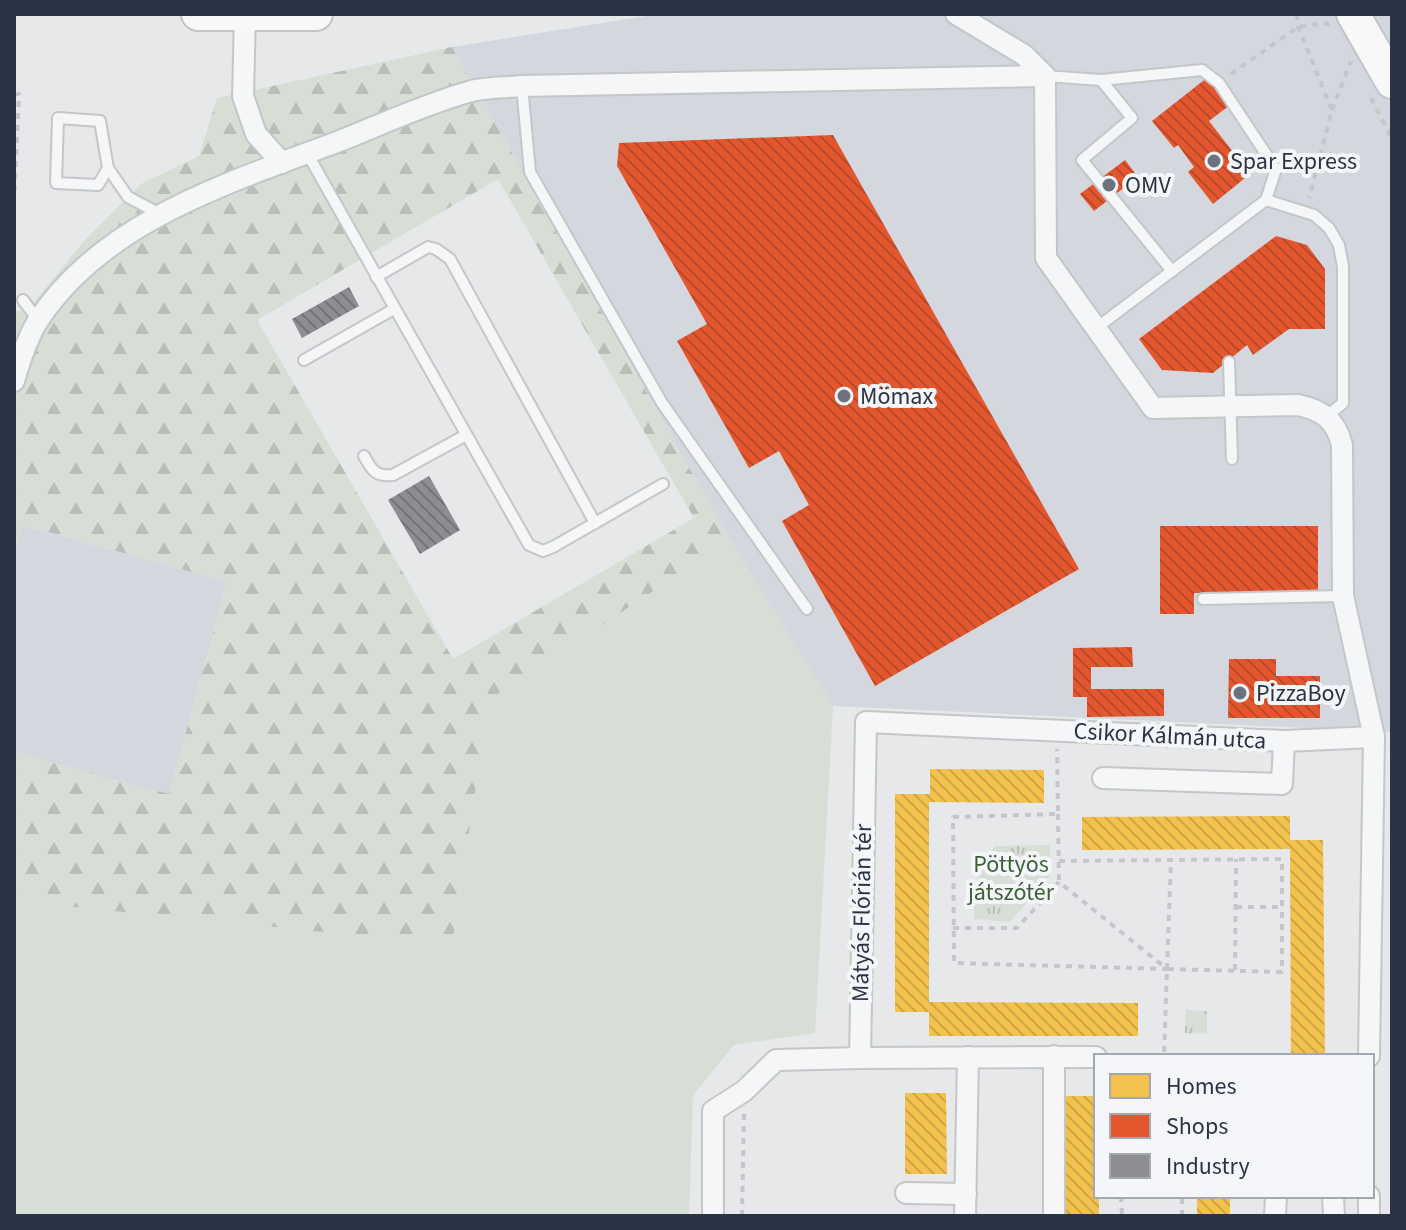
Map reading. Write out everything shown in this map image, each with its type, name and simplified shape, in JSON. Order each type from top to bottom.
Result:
[{"type":"main road","points":[[198,14],[316,14]]},
{"type":"main road","points":[[1344,25],[1392,82]]},
{"type":"street","points":[[956,14],[1024,55],[1045,76],[1046,258],[1153,408],[1298,405],[1327,416],[1339,433],[1342,445],[1343,596],[1383,742],[1369,1054]]},
{"type":"street","points":[[245,15],[243,96],[256,134],[282,163]]},
{"type":"street","points":[[14,381],[22,353],[38,320],[61,291],[101,255],[160,214],[307,153],[470,91],[522,86],[1045,76]]},
{"type":"street","name":"Mátyás Flórián tér","points":[[860,1058],[866,722],[1056,731]]},
{"type":"street","name":"Csikor Kálmán utca","points":[[1056,731],[1383,742]]},
{"type":"street","name":"Csikor Kálmán utca","points":[[1103,778],[1282,784],[1284,741]]},
{"type":"street","points":[[1054,1056],[1054,1216]]},
{"type":"street","points":[[965,1216],[968,1057]]},
{"type":"street","points":[[713,1216],[713,1111],[744,1091],[776,1060],[1094,1057]]},
{"type":"street","points":[[906,1193],[966,1194]]},
{"type":"lane","points":[[1045,76],[1101,80],[1202,70],[1219,83],[1276,169],[1266,200],[1095,329]]},
{"type":"lane","points":[[1101,80],[1132,118],[1082,160],[1172,271]]},
{"type":"lane","points":[[522,86],[530,172],[662,403],[807,609]]},
{"type":"lane","points":[[108,168],[98,185],[56,183],[58,118],[100,121],[108,168],[128,197],[160,214]]},
{"type":"lane","points":[[307,153],[529,545],[543,551],[663,484]]},
{"type":"lane","points":[[1266,200],[1306,212],[1321,220],[1336,237],[1343,267],[1343,403],[1327,416]]},
{"type":"lane","points":[[376,277],[428,247],[450,259],[595,523]]},
{"type":"lane","points":[[23,300],[38,320]]},
{"type":"lane","points":[[304,360],[394,309]]},
{"type":"lane","points":[[1229,362],[1232,459]]},
{"type":"lane","points":[[364,456],[373,472],[393,475],[466,435]]},
{"type":"lane","points":[[1203,599],[1343,596]]},
{"type":"path","points":[[1297,14],[1298,27],[1332,110]]},
{"type":"path","points":[[1219,83],[1298,27],[1327,23],[1344,25]]},
{"type":"path","points":[[1306,212],[1332,110],[1352,60]]},
{"type":"path","points":[[14,94],[19,94],[22,102],[14,202]]},
{"type":"path","points":[[953,928],[1017,928],[1059,882],[1056,731]]},
{"type":"path","points":[[1058,814],[953,817],[954,963],[1282,972],[1282,859],[1059,861]]},
{"type":"path","points":[[1235,970],[1236,859]]},
{"type":"path","points":[[1164,1054],[1171,860]]},
{"type":"path","points":[[1059,882],[1167,969]]},
{"type":"path","points":[[1236,907],[1282,907]]},
{"type":"path","points":[[742,1216],[744,1091]]},
{"type":"shaded area","points":[[659,14],[1392,14],[1392,732],[833,706],[730,540],[452,47]]},
{"type":"shaded area","points":[[22,525],[227,582],[169,795],[14,752],[14,554]]},
{"type":"green space","points":[[452,47],[730,540],[489,700],[452,945],[14,901],[14,752],[169,794],[227,582],[23,525],[14,554],[14,311],[27,311],[85,240],[141,184],[199,156],[217,98]],"holes":[[[498,179],[694,518],[453,659],[257,320]]]},
{"type":"green space","points":[[730,540],[833,706],[815,1033],[734,1045],[693,1095],[689,1216],[14,1216],[14,901],[452,945],[489,700]]},
{"type":"green space","name":"Pöttyös játszótér","points":[[1050,845],[1050,875],[1010,922],[974,919],[975,884],[995,846]]},
{"type":"green space","points":[[1186,1010],[1207,1011],[1207,1034],[1185,1033]]},
{"type":"building: Homes","points":[[930,769],[1044,770],[1044,803],[929,802],[929,1002],[1138,1003],[1138,1036],[929,1036],[929,1012],[895,1012],[895,794],[930,794]]},
{"type":"building: Homes","points":[[1290,816],[1290,840],[1323,840],[1325,1054],[1291,1054],[1290,849],[1082,850],[1082,817]]},
{"type":"building: Homes","points":[[905,1093],[946,1093],[947,1174],[905,1174]]},
{"type":"building: Homes","points":[[1066,1096],[1094,1096],[1094,1198],[1099,1198],[1099,1216],[1066,1216]]},
{"type":"building: Homes","points":[[1197,1198],[1230,1198],[1230,1216],[1197,1216]]},
{"type":"building: Shops","points":[[1208,77],[1230,105],[1209,121],[1250,174],[1213,204],[1188,172],[1194,167],[1178,145],[1174,148],[1152,121]]},
{"type":"building: Shops","name":"Mömax","points":[[833,135],[1079,569],[875,686],[782,521],[809,505],[779,451],[749,468],[677,341],[707,324],[617,166],[619,143]]},
{"type":"building: Shops","name":"OMV","points":[[1125,160],[1138,177],[1094,211],[1080,194]]},
{"type":"building: Shops","points":[[1276,236],[1307,245],[1325,269],[1325,329],[1289,329],[1253,355],[1247,345],[1213,373],[1162,370],[1139,339]]},
{"type":"building: Shops","points":[[1160,526],[1318,526],[1318,593],[1194,593],[1194,614],[1160,614]]},
{"type":"building: Shops","points":[[1132,647],[1133,667],[1091,667],[1091,689],[1164,689],[1164,716],[1087,717],[1087,697],[1073,697],[1073,648]]},
{"type":"building: Shops","points":[[1229,659],[1276,659],[1276,676],[1320,676],[1320,718],[1228,718]]},
{"type":"building: Industry","points":[[349,287],[359,306],[302,338],[292,319]]},
{"type":"building: Industry","points":[[429,476],[460,530],[420,554],[388,500]]},
{"type":"place","name":"Spar Express","points":[[1214,161]]},
{"type":"place","name":"OMV","points":[[1109,185]]},
{"type":"place","name":"Mömax","points":[[844,396]]},
{"type":"place","name":"PizzaBoy","points":[[1240,693]]}]
